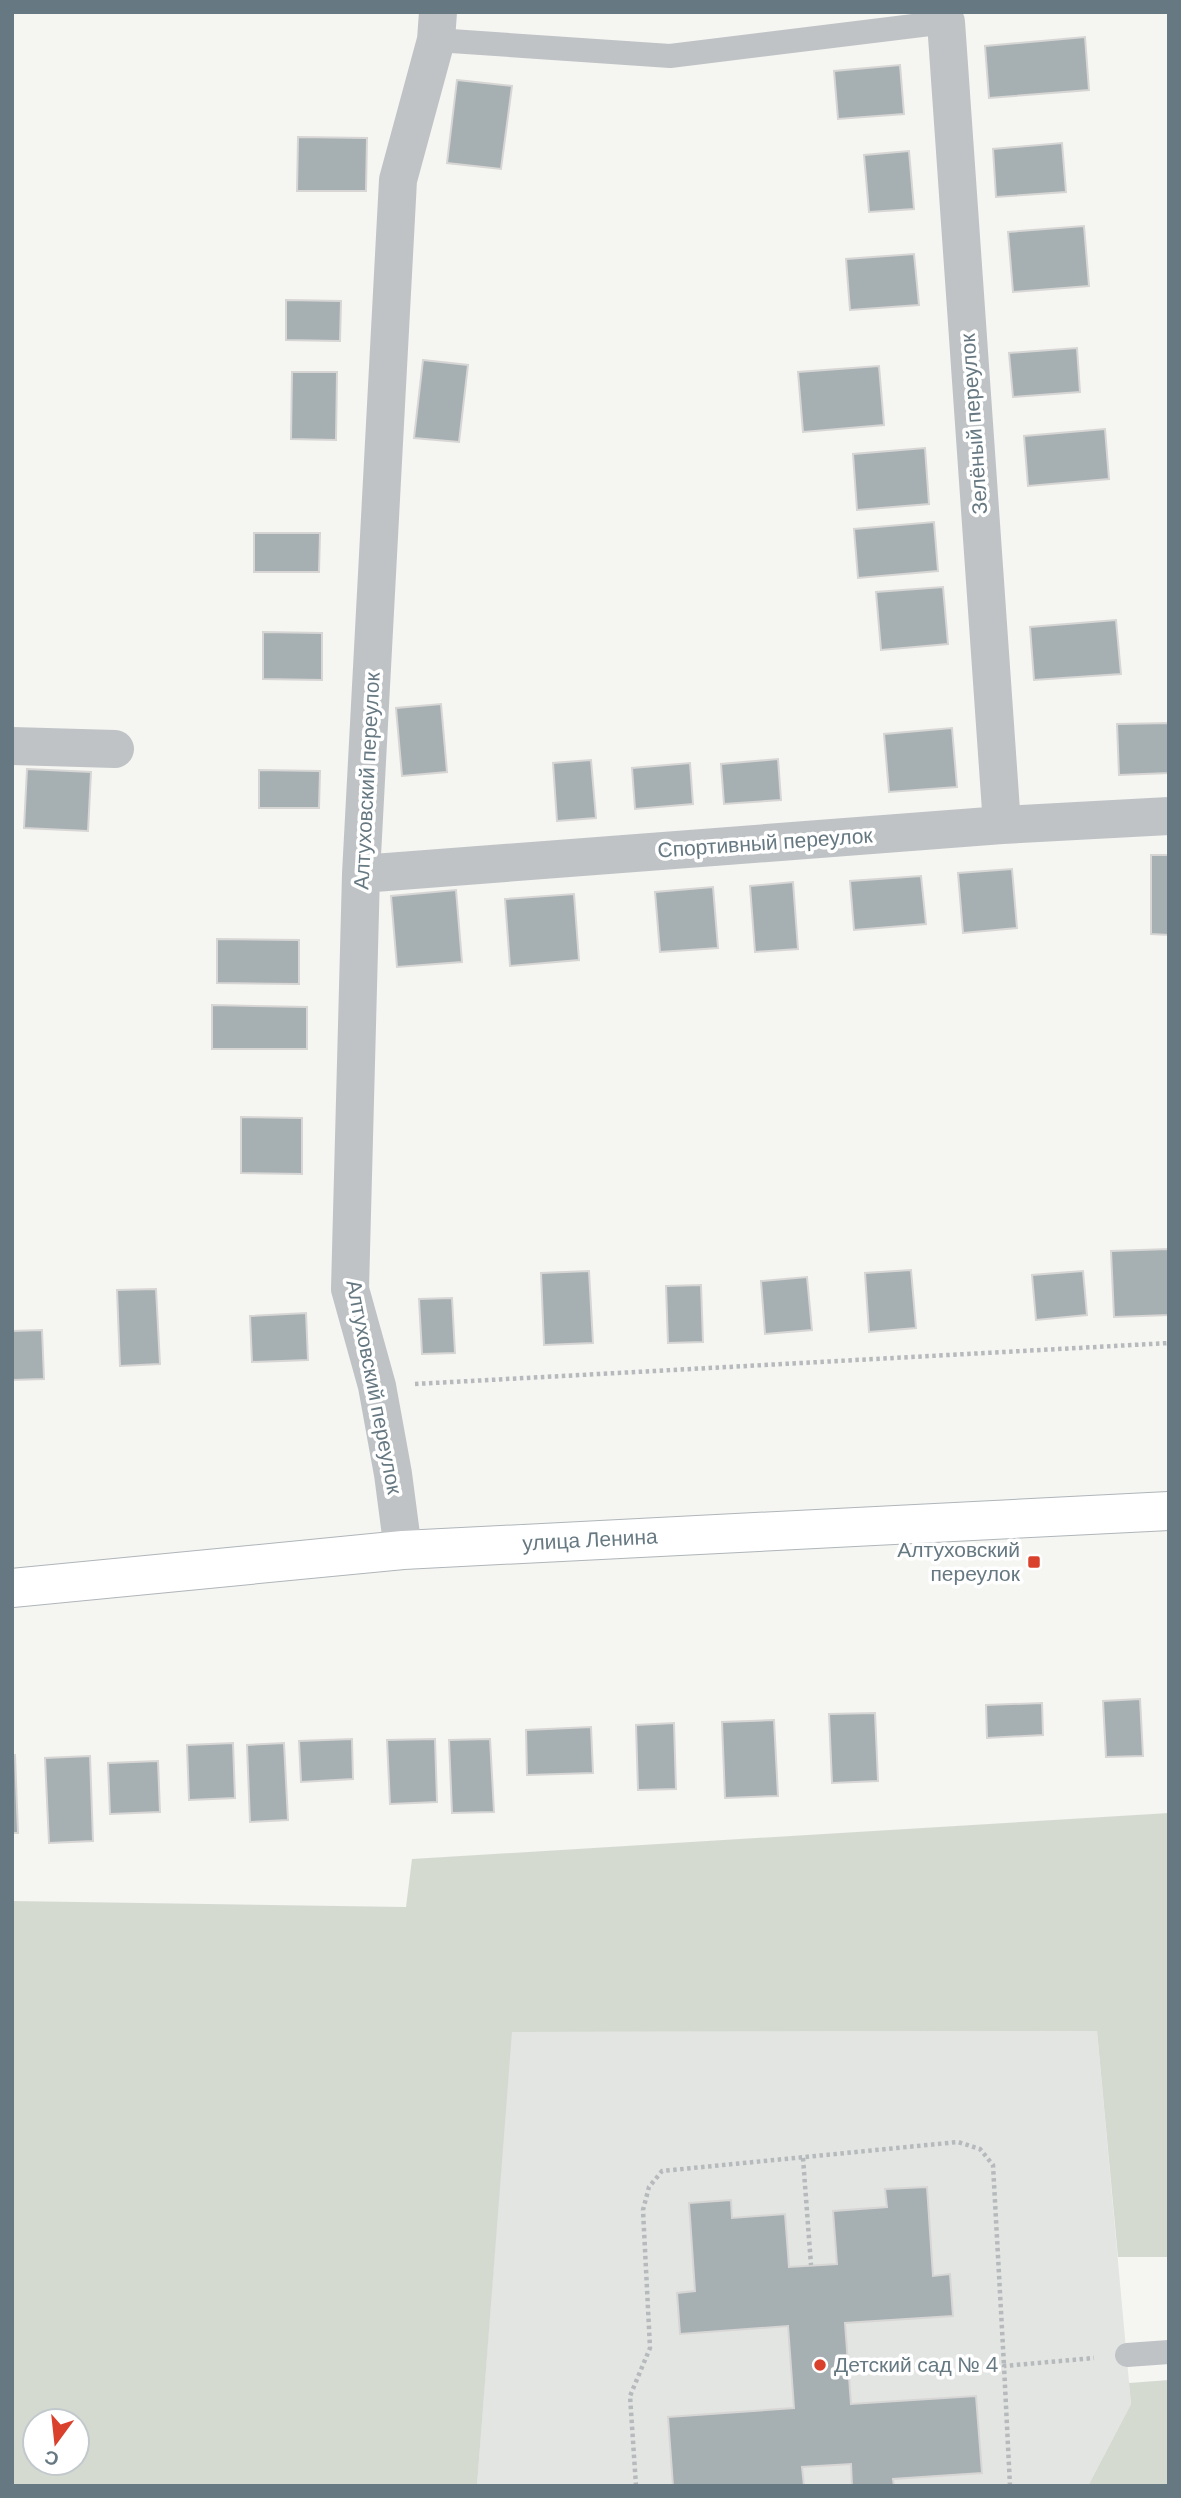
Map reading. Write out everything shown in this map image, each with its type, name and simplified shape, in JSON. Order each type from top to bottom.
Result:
[{"type":"main road","name":"улица Ленина","points":[[12,1588],[403,1550],[1169,1511]]},
{"type":"street","name":"Зелёный переулок","points":[[946,22],[1002,825]]},
{"type":"street","name":"Алтуховский переулок","points":[[403,1550],[377,1386],[350,1289],[362,874],[398,180],[437,26]]},
{"type":"street","points":[[12,746],[115,749]]},
{"type":"street","name":"Спортивный переулок","points":[[362,874],[1002,825],[1169,816]]},
{"type":"lane","points":[[437,26],[670,56],[946,22]]},
{"type":"lane","points":[[1127,2355],[1169,2351]]},
{"type":"path","points":[[377,1386],[1169,1343]]},
{"type":"path","points":[[636,2486],[630,2396],[650,2348],[643,2210],[649,2187],[662,2171],[958,2142],[980,2149],[993,2165],[1010,2486]]},
{"type":"path","points":[[803,2158],[811,2265]]},
{"type":"path","points":[[1004,2366],[1127,2355]]},
{"type":"shaded area","points":[[1169,1813],[1169,2257],[1118,2257],[1097,2031],[512,2032],[477,2486],[12,2486],[12,1901],[406,1907],[412,1859]]},
{"type":"shaded area","points":[[1097,2031],[1131,2404],[1088,2486],[477,2486],[511,2032]]},
{"type":"shaded area","points":[[1169,2380],[1169,2486],[1088,2486],[1131,2404],[1129,2383]]},
{"type":"building","points":[[1085,37],[1089,90],[989,98],[985,46]]},
{"type":"building","points":[[900,65],[904,114],[838,119],[834,71]]},
{"type":"building","points":[[457,80],[512,86],[501,169],[447,163]]},
{"type":"building","points":[[298,137],[367,138],[366,191],[297,191]]},
{"type":"building","points":[[1062,143],[1066,192],[996,197],[993,149]]},
{"type":"building","points":[[909,151],[914,209],[869,212],[864,155]]},
{"type":"building","points":[[1084,226],[1089,286],[1013,292],[1008,232]]},
{"type":"building","points":[[914,254],[919,305],[850,310],[846,259]]},
{"type":"building","points":[[286,300],[341,301],[340,341],[286,340]]},
{"type":"building","points":[[1077,348],[1080,392],[1013,397],[1009,353]]},
{"type":"building","points":[[423,360],[468,365],[459,442],[414,438]]},
{"type":"building","points":[[879,366],[884,425],[803,432],[798,372]]},
{"type":"building","points":[[292,372],[337,372],[336,440],[291,439]]},
{"type":"building","points":[[1105,429],[1109,479],[1028,486],[1024,436]]},
{"type":"building","points":[[925,448],[929,504],[857,510],[853,454]]},
{"type":"building","points":[[934,522],[938,571],[858,578],[854,529]]},
{"type":"building","points":[[254,533],[320,533],[319,572],[254,572]]},
{"type":"building","points":[[943,587],[948,644],[881,650],[876,592]]},
{"type":"building","points":[[1116,620],[1121,674],[1034,680],[1030,627]]},
{"type":"building","points":[[263,632],[322,633],[322,680],[263,679]]},
{"type":"building","points":[[441,704],[447,772],[402,776],[396,708]]},
{"type":"building","points":[[1169,723],[1169,773],[1119,775],[1117,724]]},
{"type":"building","points":[[952,728],[957,787],[889,792],[884,734]]},
{"type":"building","points":[[778,759],[781,800],[724,804],[721,764]]},
{"type":"building","points":[[591,760],[596,818],[557,821],[553,763]]},
{"type":"building","points":[[690,763],[693,804],[635,809],[632,768]]},
{"type":"building","points":[[27,769],[91,772],[88,831],[24,828]]},
{"type":"building","points":[[259,770],[320,771],[319,808],[259,808]]},
{"type":"building","points":[[1151,855],[1169,855],[1169,935],[1151,934]]},
{"type":"building","points":[[1012,869],[1017,928],[963,933],[958,873]]},
{"type":"building","points":[[921,876],[926,924],[854,930],[850,881]]},
{"type":"building","points":[[793,882],[798,949],[755,952],[750,886]]},
{"type":"building","points":[[713,887],[718,948],[660,952],[655,892]]},
{"type":"building","points":[[456,890],[462,962],[397,967],[391,896]]},
{"type":"building","points":[[574,894],[579,960],[510,966],[505,899]]},
{"type":"building","points":[[217,939],[299,940],[299,984],[217,983]]},
{"type":"building","points":[[212,1005],[307,1007],[307,1049],[212,1049]]},
{"type":"building","points":[[241,1117],[302,1118],[302,1174],[241,1173]]},
{"type":"building","points":[[1169,1249],[1169,1315],[1114,1317],[1111,1251]]},
{"type":"building","points":[[911,1270],[916,1328],[869,1332],[865,1273]]},
{"type":"building","points":[[589,1271],[593,1343],[544,1345],[541,1273]]},
{"type":"building","points":[[1083,1271],[1087,1315],[1036,1320],[1032,1275]]},
{"type":"building","points":[[807,1277],[812,1330],[765,1334],[761,1281]]},
{"type":"building","points":[[701,1285],[703,1342],[668,1343],[666,1286]]},
{"type":"building","points":[[156,1289],[160,1364],[120,1366],[117,1290]]},
{"type":"building","points":[[452,1298],[455,1353],[422,1354],[419,1299]]},
{"type":"building","points":[[306,1313],[308,1360],[252,1362],[250,1316]]},
{"type":"building","points":[[42,1330],[44,1379],[12,1380],[12,1331]]},
{"type":"building","points":[[1140,1699],[1143,1756],[1106,1757],[1103,1701]]},
{"type":"building","points":[[1042,1703],[1043,1735],[987,1738],[986,1705]]},
{"type":"building","points":[[875,1713],[878,1781],[832,1783],[829,1714]]},
{"type":"building","points":[[774,1720],[778,1796],[725,1798],[722,1722]]},
{"type":"building","points":[[674,1723],[676,1789],[638,1790],[636,1725]]},
{"type":"building","points":[[591,1727],[593,1773],[527,1775],[526,1730]]},
{"type":"building","points":[[352,1739],[353,1779],[301,1782],[299,1741]]},
{"type":"building","points":[[435,1739],[437,1802],[390,1804],[387,1740]]},
{"type":"building","points":[[490,1739],[494,1812],[452,1813],[449,1740]]},
{"type":"building","points":[[233,1743],[235,1798],[189,1800],[187,1745]]},
{"type":"building","points":[[284,1743],[288,1820],[250,1822],[247,1745]]},
{"type":"building","points":[[12,1755],[15,1755],[18,1833],[12,1833]]},
{"type":"building","points":[[90,1756],[93,1841],[49,1843],[45,1758]]},
{"type":"building","points":[[158,1761],[160,1812],[110,1814],[108,1763]]},
{"type":"building","name":"Детский сад № 4","points":[[927,2187],[933,2276],[950,2274],[953,2316],[845,2323],[851,2404],[976,2396],[982,2473],[893,2479],[894,2486],[852,2486],[851,2464],[802,2467],[804,2486],[673,2486],[668,2417],[794,2408],[788,2326],[680,2334],[677,2293],[695,2291],[689,2203],[731,2200],[732,2218],[785,2214],[789,2267],[837,2264],[833,2211],[887,2207],[885,2189]]},
{"type":"place","name":"Алтуховский переулок","points":[[1034,1562]]},
{"type":"place","name":"Детский сад № 4","points":[[820,2365]]}]
